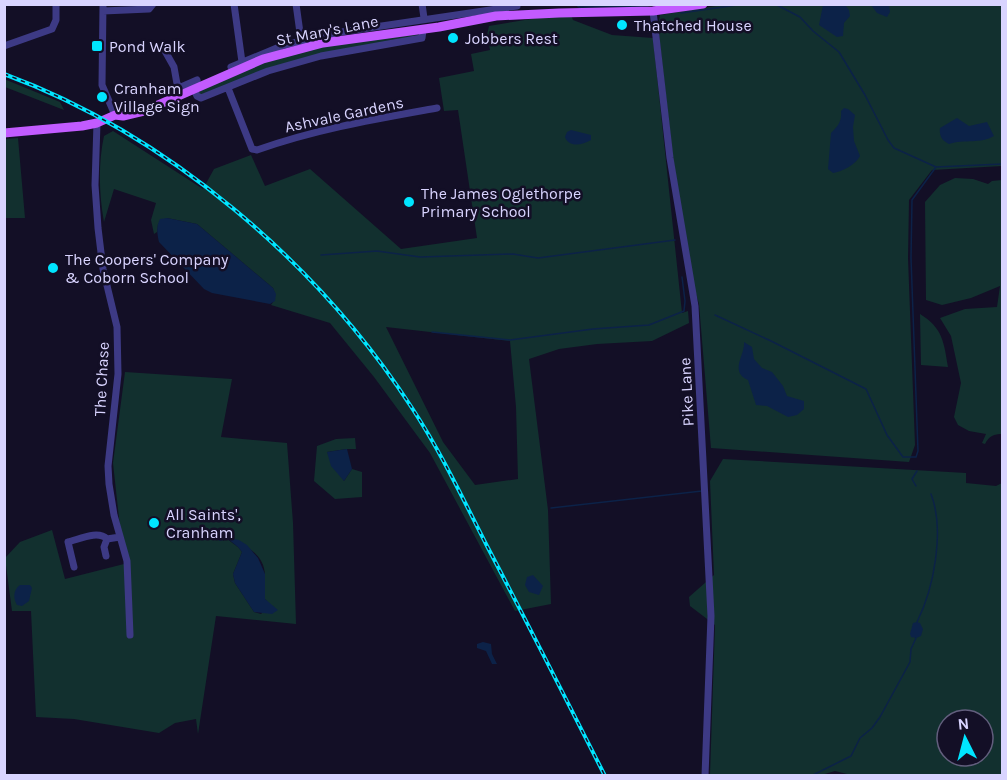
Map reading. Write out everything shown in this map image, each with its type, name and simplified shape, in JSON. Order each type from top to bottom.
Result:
[{"type":"main road","name":"St Mary's Lane","points":[[4,133],[97,123],[114,115],[123,116],[144,111],[189,87],[271,57],[312,46],[423,30],[495,12],[653,10],[703,4]]},
{"type":"street","points":[[4,46],[52,29],[56,20],[56,4]]},
{"type":"street","points":[[114,115],[102,85],[103,8],[148,9],[153,4]]},
{"type":"street","points":[[234,4],[242,62]]},
{"type":"street","points":[[296,4],[301,40]]},
{"type":"street","points":[[422,4],[424,18]]},
{"type":"street","points":[[233,71],[231,67],[301,40],[485,7],[495,12],[517,6]]},
{"type":"street","name":"Pike Lane","points":[[653,10],[670,158],[695,306],[711,616],[705,776]]},
{"type":"street","points":[[165,51],[174,67],[177,84],[189,87],[201,98],[276,69],[321,56],[422,38],[423,30]]},
{"type":"street","name":"Ashvale Gardens","points":[[228,88],[252,149],[257,150],[292,137],[437,108]]},
{"type":"street","name":"The Chase","points":[[97,123],[95,185],[98,228],[103,270],[117,327],[118,374],[108,466],[110,494],[127,561],[130,635]]},
{"type":"street","points":[[74,567],[68,542],[97,535],[107,539],[120,537]]},
{"type":"street","points":[[106,556],[104,547],[107,539]]},
{"type":"green space","points":[[722,5],[1002,5],[1002,166],[932,170],[909,200],[908,258],[915,445],[909,462],[711,448],[699,304],[694,287],[673,158],[659,35],[661,30],[658,27],[660,15]]},
{"type":"green space","points":[[571,15],[573,20],[612,35],[653,38],[682,313],[688,311],[689,323],[652,341],[559,349],[529,359],[548,510],[551,604],[515,611],[430,453],[374,377],[330,323],[271,305],[275,297],[273,288],[197,224],[167,218],[158,224],[157,232],[154,234],[151,220],[156,203],[114,189],[104,222],[100,168],[104,136],[113,131],[203,189],[214,169],[251,155],[265,186],[310,169],[401,249],[477,238],[458,110],[444,111],[439,78],[474,71],[471,54],[490,50],[487,35],[489,26],[549,16]],"holes":[[[386,327],[510,341],[516,407],[518,479],[475,485],[443,442]]]},
{"type":"green space","points":[[419,34],[418,37],[320,54],[200,95],[198,92],[257,64],[325,45]]},
{"type":"green space","points":[[4,79],[60,102],[64,110],[5,87]]},
{"type":"green space","points":[[18,138],[25,218],[5,218],[5,139]]},
{"type":"green space","points":[[955,178],[973,179],[988,184],[1002,180],[1002,434],[992,436],[985,444],[982,443],[986,434],[969,431],[958,425],[954,417],[961,383],[951,336],[940,318],[965,309],[997,307],[1000,286],[971,298],[942,305],[926,300],[925,202],[940,185]]},
{"type":"green space","points":[[920,314],[928,319],[938,331],[948,367],[921,365]]},
{"type":"green space","points":[[125,372],[232,379],[221,437],[287,443],[293,523],[296,624],[216,616],[198,734],[196,719],[175,723],[159,733],[74,719],[36,717],[31,611],[12,611],[5,558],[20,542],[52,530],[65,579],[124,564],[113,463]],"holes":[[[222,537],[244,545],[261,560],[265,575],[265,599],[270,605],[261,614],[254,612],[235,583],[233,574],[242,552],[227,539],[223,541]]]},
{"type":"green space","points":[[355,438],[356,449],[327,452],[344,481],[352,469],[362,472],[362,497],[335,499],[314,481],[317,446],[336,439]]},
{"type":"green space","points":[[723,459],[966,473],[966,483],[996,486],[1002,483],[1002,775],[855,776],[835,771],[818,776],[710,775],[715,625],[690,606],[689,597],[714,575],[710,481]]},
{"type":"water","points":[[823,5],[845,5],[849,10],[850,16],[844,23],[843,36],[837,37],[819,25]]},
{"type":"water","points":[[871,5],[889,5],[890,12],[887,17],[877,13]]},
{"type":"water","points":[[844,108],[855,115],[854,141],[860,156],[848,167],[833,173],[828,169],[831,133],[839,123],[841,111]]},
{"type":"water","points":[[957,118],[969,126],[987,122],[994,136],[984,140],[949,144],[942,138],[940,128]]},
{"type":"water","points":[[571,130],[591,135],[591,140],[580,144],[569,143],[565,137]]},
{"type":"water","points":[[167,218],[197,224],[273,288],[276,294],[275,301],[270,304],[212,293],[204,289],[159,242],[157,230],[160,219]]},
{"type":"water","points":[[744,342],[752,347],[754,359],[762,368],[772,372],[783,386],[787,396],[804,401],[804,409],[797,415],[788,417],[767,406],[756,405],[748,380],[742,376],[739,368]]},
{"type":"water","points":[[347,449],[352,469],[344,481],[331,466],[327,452]]},
{"type":"water","points":[[220,536],[239,540],[247,545],[258,558],[265,574],[265,599],[278,610],[272,614],[254,612],[235,583],[233,574],[242,552],[228,539],[219,541]]},
{"type":"water","points":[[533,575],[543,586],[539,595],[529,592],[525,585],[527,577]]},
{"type":"water","points":[[20,585],[30,585],[32,588],[29,601],[22,606],[17,605],[14,597]]},
{"type":"water","points":[[917,622],[923,629],[921,636],[911,637],[913,623]]},
{"type":"water","points":[[483,642],[491,644],[492,654],[497,664],[492,664],[486,651],[477,648],[477,644]]},
{"type":"waterway","points":[[575,4],[579,7],[648,6]]},
{"type":"waterway","points":[[681,13],[744,4]]},
{"type":"waterway","points":[[775,4],[800,17],[839,52],[894,148],[936,167],[1002,164]]},
{"type":"waterway","points":[[715,315],[866,389],[887,435],[903,457],[916,457],[918,451],[911,258],[912,200],[936,167]]},
{"type":"waterway","points":[[321,255],[377,251],[420,257],[513,254],[538,258],[675,240]]},
{"type":"waterway","points":[[432,332],[510,340],[593,329],[649,325],[684,311],[682,277]]},
{"type":"waterway","points":[[916,486],[912,479],[917,471]]},
{"type":"waterway","points":[[551,508],[702,491]]},
{"type":"waterway","points":[[917,622],[928,593],[936,559],[937,524],[931,494]]},
{"type":"waterway","points":[[811,776],[851,756],[860,738],[880,717],[910,662],[911,649],[916,638]]},
{"type":"railway","points":[[4,74],[64,100],[123,131],[180,168],[234,209],[285,254],[332,303],[374,354],[433,442],[605,776]]},
{"type":"place","name":"Thatched House","points":[[622,25]]},
{"type":"place","name":"Jobbers Rest","points":[[453,38]]},
{"type":"place","name":"Pond Walk","points":[[97,46]]},
{"type":"place","name":"Cranham Village Sign","points":[[102,97]]},
{"type":"place","name":"The James Oglethorpe Primary School","points":[[409,202]]},
{"type":"place","name":"The Coopers' Company & Coborn School","points":[[53,268]]},
{"type":"place","name":"All Saints', Cranham","points":[[154,523]]}]
